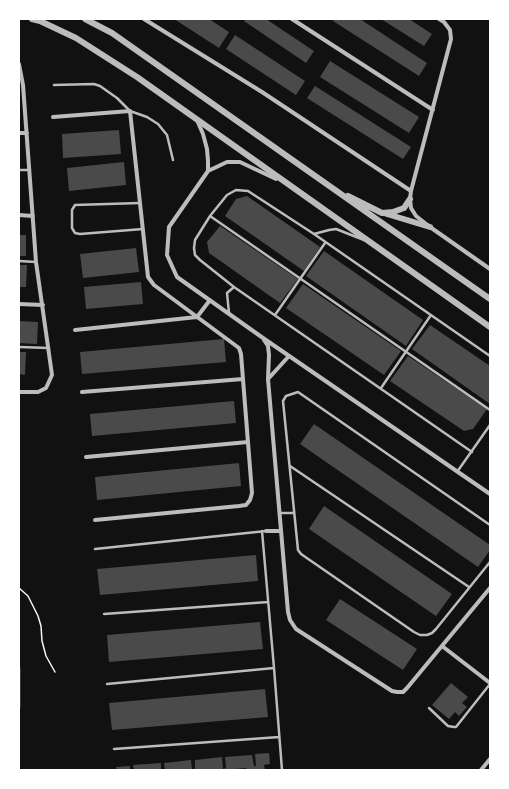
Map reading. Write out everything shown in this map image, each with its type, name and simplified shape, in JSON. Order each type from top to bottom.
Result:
[{"type":"street","points":[[32,19],[43,21],[76,38],[137,77],[293,186],[490,327]]},
{"type":"street","points":[[85,19],[112,33],[490,299]]},
{"type":"street","points":[[144,19],[262,92],[411,191]]},
{"type":"street","points":[[292,19],[433,110]]},
{"type":"street","points":[[439,19],[444,22],[450,30],[450,39],[411,191],[411,208],[416,216],[430,228],[490,268]]},
{"type":"street","points":[[19,64],[27,133],[36,262],[52,375],[46,388],[38,392],[19,392]]},
{"type":"street","points":[[53,117],[130,111],[149,280],[239,348],[241,354],[252,493],[250,500],[246,505],[95,520]]},
{"type":"street","points":[[197,120],[207,149],[208,171]]},
{"type":"street","points":[[19,133],[27,133]]},
{"type":"street","points":[[293,186],[240,162],[227,162],[208,171],[168,227],[167,254],[177,277],[490,494]]},
{"type":"street","points":[[331,188],[382,213],[430,228]]},
{"type":"street","points":[[382,213],[393,212],[404,208],[410,199]]},
{"type":"street","points":[[19,215],[33,216]]},
{"type":"street","points":[[76,330],[197,317],[210,300]]},
{"type":"street","points":[[19,304],[43,305]]},
{"type":"street","points":[[263,338],[268,346],[268,379],[288,612],[290,620],[296,629],[387,688],[397,692],[403,692],[490,588]]},
{"type":"street","points":[[268,379],[289,356]]},
{"type":"street","points":[[82,392],[243,378]]},
{"type":"street","points":[[86,457],[248,442]]},
{"type":"street","points":[[264,531],[281,530]]},
{"type":"street","points":[[442,646],[490,684]]},
{"type":"street","points":[[481,770],[490,759]]},
{"type":"lane","points":[[54,85],[94,84],[100,86],[117,98],[130,111],[147,117],[158,124],[167,135],[173,160]]},
{"type":"lane","points":[[19,170],[30,170]]},
{"type":"lane","points":[[472,452],[234,287],[195,255],[194,240],[226,194],[242,190],[248,191],[314,234],[490,356]]},
{"type":"lane","points":[[140,203],[75,206],[72,210],[72,228],[75,232],[80,234],[143,229]]},
{"type":"lane","points":[[210,216],[490,410]]},
{"type":"lane","points":[[314,234],[336,229],[357,239],[368,241]]},
{"type":"lane","points":[[275,315],[301,280],[325,243]]},
{"type":"lane","points":[[19,262],[36,262]]},
{"type":"lane","points":[[229,314],[227,293],[234,287]]},
{"type":"lane","points":[[381,388],[431,315]]},
{"type":"lane","points":[[19,347],[49,348]]},
{"type":"lane","points":[[490,525],[298,392],[286,396],[283,401],[289,466],[298,550],[301,554],[420,635],[432,633],[490,562]]},
{"type":"lane","points":[[457,472],[490,425]]},
{"type":"lane","points":[[289,466],[469,587]]},
{"type":"lane","points":[[280,513],[294,513]]},
{"type":"lane","points":[[95,549],[264,531],[268,602],[282,770]]},
{"type":"lane","points":[[104,614],[268,602]]},
{"type":"lane","points":[[19,668],[19,707]]},
{"type":"lane","points":[[107,684],[274,668]]},
{"type":"lane","points":[[429,708],[448,726],[456,727],[490,684]]},
{"type":"lane","points":[[114,749],[279,737]]},
{"type":"path","points":[[19,588],[28,596],[38,616],[46,656],[55,672]]},
{"type":"building","points":[[174,19],[209,19],[229,32],[219,48]]},
{"type":"building","points":[[246,19],[266,19],[314,51],[306,63],[244,21]]},
{"type":"building","points":[[334,19],[360,19],[427,63],[419,76],[333,21]]},
{"type":"building","points":[[381,19],[409,19],[432,34],[424,46]]},
{"type":"building","points":[[235,35],[305,81],[296,95],[226,49]]},
{"type":"building","points":[[330,61],[419,117],[409,133],[320,77]]},
{"type":"building","points":[[315,86],[411,147],[403,159],[307,98]]},
{"type":"building","points":[[119,130],[121,154],[63,158],[62,134]]},
{"type":"building","points":[[124,162],[126,185],[69,191],[67,168]]},
{"type":"building","points":[[247,196],[320,247],[304,271],[225,216],[236,199]]},
{"type":"building","points":[[220,226],[298,279],[280,303],[209,253],[207,242]]},
{"type":"building","points":[[19,235],[26,235],[26,256],[19,256]]},
{"type":"building","points":[[136,248],[139,272],[83,278],[80,254]]},
{"type":"building","points":[[324,251],[423,320],[406,346],[306,276]]},
{"type":"building","points":[[19,265],[27,265],[26,287],[19,287]]},
{"type":"building","points":[[141,282],[143,304],[86,309],[84,287]]},
{"type":"building","points":[[303,284],[401,351],[384,375],[286,308]]},
{"type":"building","points":[[19,321],[38,322],[37,344],[19,343]]},
{"type":"building","points":[[430,325],[490,366],[490,404],[412,349]]},
{"type":"building","points":[[224,339],[226,362],[82,374],[80,352]]},
{"type":"building","points":[[19,352],[26,352],[25,375],[19,374]]},
{"type":"building","points":[[408,356],[487,409],[473,429],[464,431],[390,381]]},
{"type":"building","points":[[234,401],[236,423],[92,436],[90,414]]},
{"type":"building","points":[[314,424],[490,545],[490,550],[478,567],[300,444]]},
{"type":"building","points":[[239,463],[241,486],[97,500],[95,477]]},
{"type":"building","points":[[324,506],[452,594],[436,616],[309,529]]},
{"type":"building","points":[[256,555],[258,581],[100,595],[97,569]]},
{"type":"building","points":[[340,599],[417,649],[403,670],[326,620]]},
{"type":"building","points":[[260,622],[263,649],[109,662],[107,635]]},
{"type":"building","points":[[451,683],[468,697],[462,703],[467,707],[459,716],[455,712],[449,719],[432,705]]},
{"type":"building","points":[[265,689],[268,717],[112,730],[109,703]]},
{"type":"building","points":[[269,753],[270,764],[264,765],[265,770],[246,770],[246,768],[235,770],[195,770],[195,760],[222,757],[223,769],[226,768],[225,757],[252,755],[254,766],[256,766],[255,754]]},
{"type":"building","points":[[191,760],[192,770],[165,770],[164,763]]},
{"type":"building","points":[[161,763],[161,770],[134,770],[133,765]]},
{"type":"building","points":[[130,766],[130,770],[117,770],[116,767]]}]
